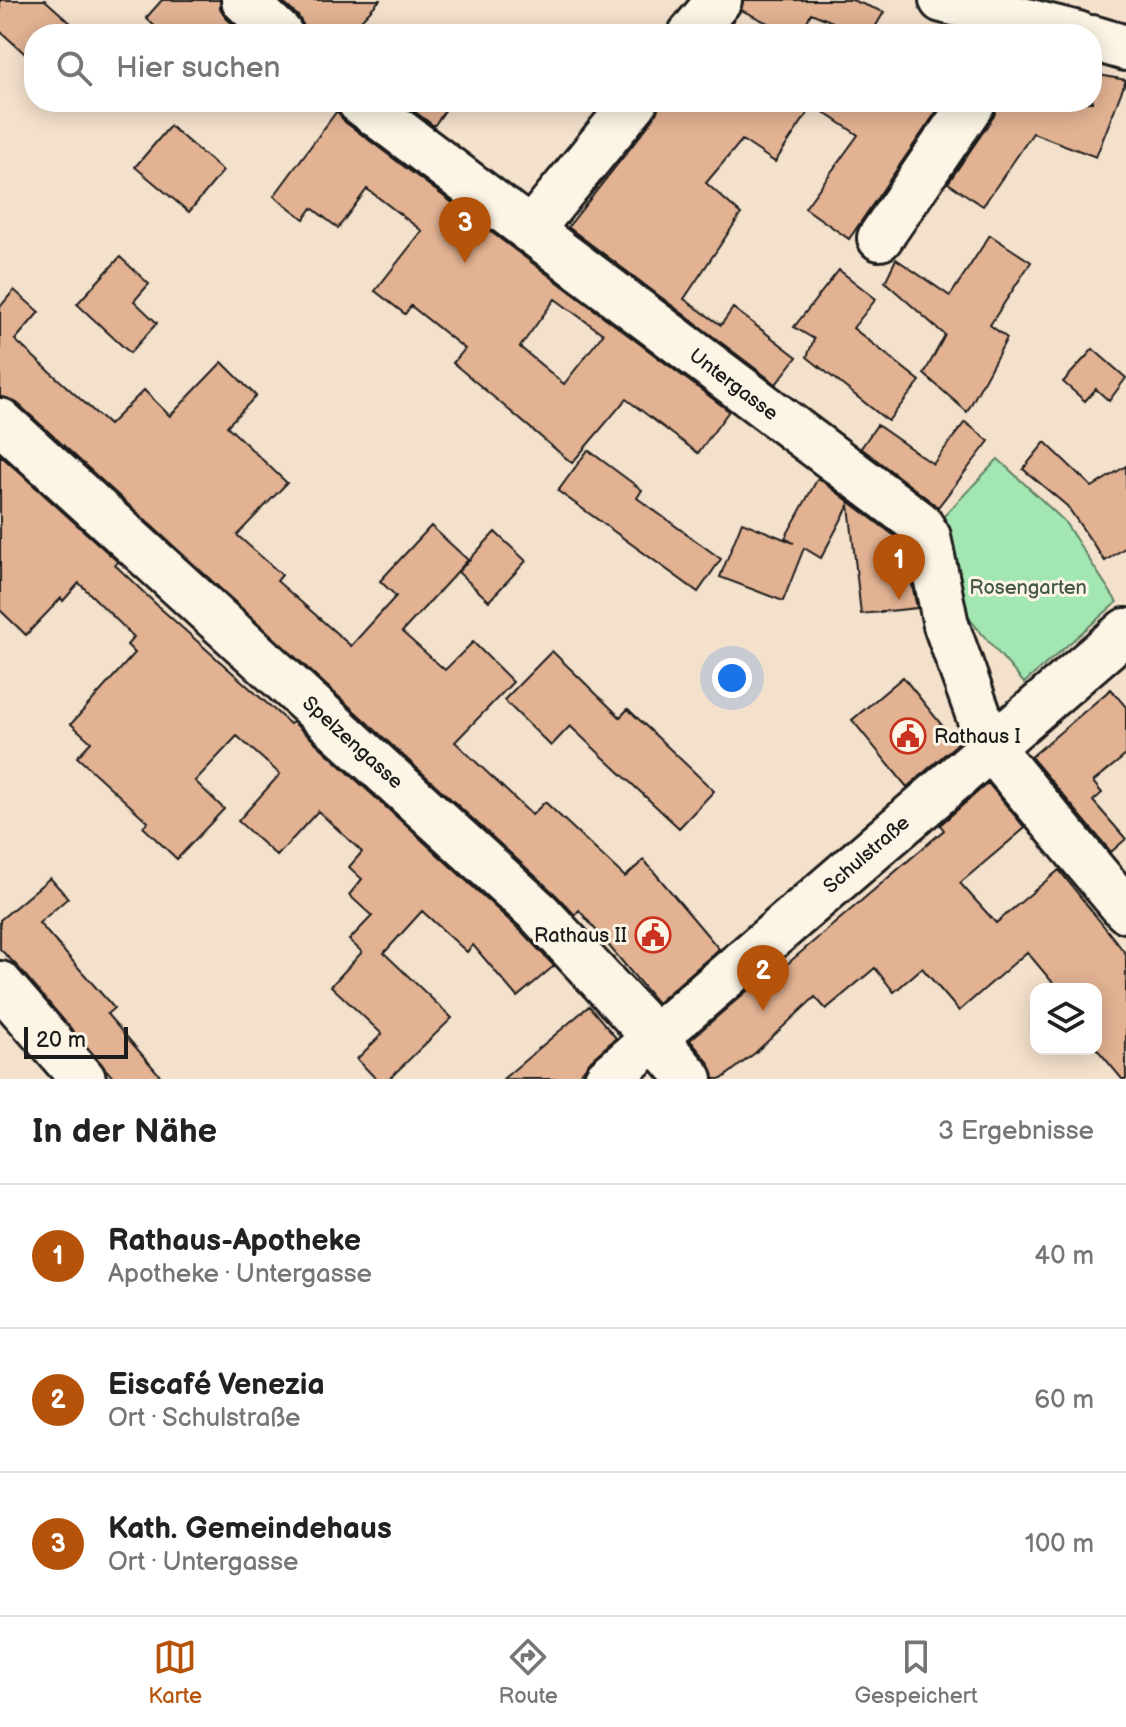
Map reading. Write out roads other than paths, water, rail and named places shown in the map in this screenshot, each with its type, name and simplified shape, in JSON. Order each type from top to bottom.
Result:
[{"type":"street","points":[[244,0],[269,24]]},
{"type":"street","points":[[699,24],[719,0]]},
{"type":"street","points":[[942,0],[1016,24]]},
{"type":"street","points":[[1102,41],[1126,48]]},
{"type":"street","name":"Untergasse","points":[[373,112],[919,523],[928,537],[946,625],[990,747]]},
{"type":"street","points":[[530,231],[627,112]]},
{"type":"street","points":[[880,238],[966,112]]},
{"type":"street","name":"Spelzengasse","points":[[0,421],[539,913],[690,1079]]},
{"type":"street","name":"Schulstraße","points":[[607,1079],[1126,631]]},
{"type":"street","points":[[990,747],[1126,910]]},
{"type":"street","points":[[0,984],[83,1079]]},
{"type":"place","name":"Kath. Gemeindehaus","points":[[465,263]]},
{"type":"place","name":"Rathaus-Apotheke","points":[[899,600]]},
{"type":"place","name":"Rathaus I","points":[[908,736]]},
{"type":"place","name":"Rathaus II","points":[[653,935]]},
{"type":"place","name":"Eiscafé Venezia","points":[[763,1011]]},
{"type":"park label","name":"Rosengarten","points":[[1028,587]]}]
